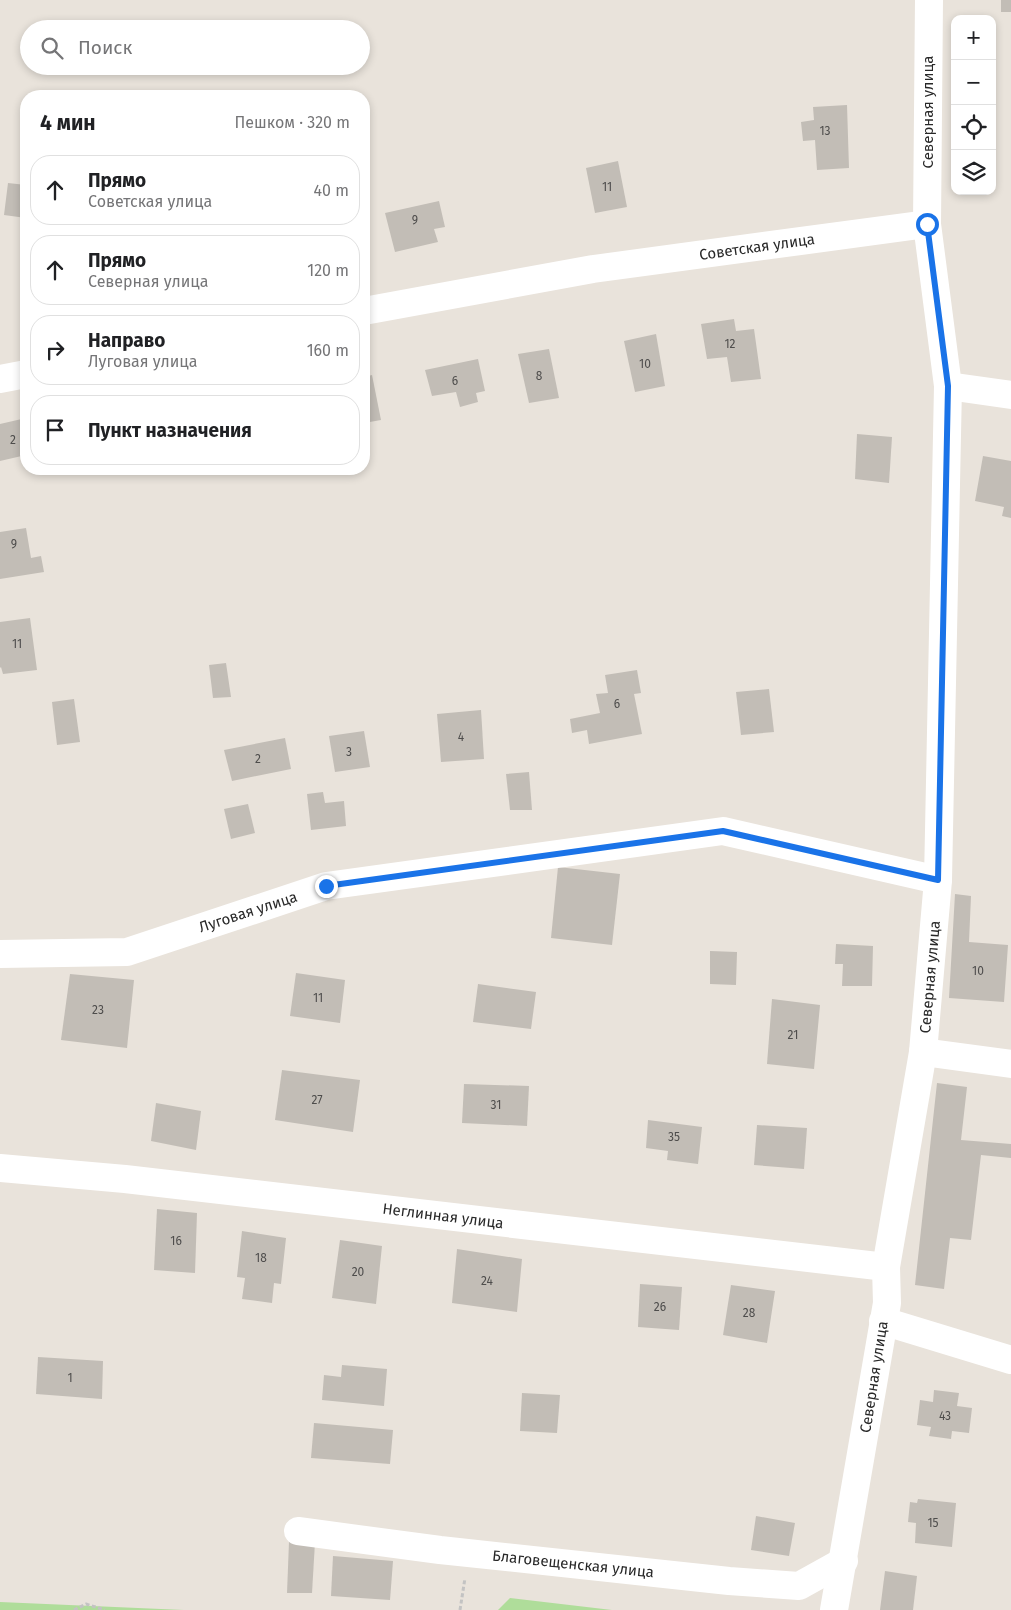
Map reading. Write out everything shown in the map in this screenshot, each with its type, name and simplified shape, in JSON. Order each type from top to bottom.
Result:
[{"type":"street","name":"Северная улица","points":[[927,224],[928,0]]},
{"type":"street","name":"Советская улица","points":[[370,310],[593,269],[927,224]]},
{"type":"street","points":[[927,224],[948,386],[1011,395]]},
{"type":"street","points":[[0,379],[20,375]]},
{"type":"street","name":"Северная улица","points":[[834,1610],[844,1561],[887,1303],[886,1268],[923,1052],[938,880],[948,386]]},
{"type":"street","name":"Луговая улица","points":[[0,954],[127,952],[326,886],[723,831],[938,880]]},
{"type":"street","points":[[923,1052],[1011,1064]]},
{"type":"street","name":"Неглинная улица","points":[[0,1168],[125,1179],[886,1268]]},
{"type":"street","points":[[883,1321],[1011,1360]]},
{"type":"street","name":"Благовещенская улица","points":[[298,1531],[440,1550],[729,1581],[799,1586],[844,1561]]},
{"type":"street","points":[[814,1610],[844,1561]]},
{"type":"path","points":[[74,1610],[86,1604],[105,1610]]},
{"type":"green space","points":[[510,1598],[612,1610],[498,1610]]},
{"type":"green space","points":[[0,1602],[184,1610],[0,1610]]},
{"type":"building","points":[[1001,0],[1011,0],[1011,12],[1001,12]]},
{"type":"building","points":[[847,105],[849,168],[817,170],[815,140],[803,141],[801,122],[814,120],[813,107]]},
{"type":"building","points":[[618,161],[627,207],[595,213],[586,168]]},
{"type":"building","points":[[8,183],[20,184],[20,217],[4,215]]},
{"type":"building","points":[[439,201],[445,227],[434,229],[438,242],[395,252],[385,213]]},
{"type":"building","points":[[734,319],[736,331],[754,329],[761,379],[731,382],[727,357],[707,359],[701,324]]},
{"type":"building","points":[[656,334],[665,386],[635,392],[624,341]]},
{"type":"building","points":[[549,349],[559,398],[529,403],[518,354]]},
{"type":"building","points":[[478,359],[485,391],[476,393],[478,402],[460,407],[456,392],[432,396],[425,370]]},
{"type":"building","points":[[372,375],[381,420],[370,422],[370,376]]},
{"type":"building","points":[[20,419],[20,456],[0,461],[0,424]]},
{"type":"building","points":[[857,434],[892,437],[889,483],[855,479]]},
{"type":"building","points":[[983,456],[1011,461],[1011,518],[1002,516],[1004,507],[975,501]]},
{"type":"building","points":[[26,528],[31,558],[41,556],[44,572],[0,579],[0,532]]},
{"type":"building","points":[[30,618],[37,670],[3,674],[0,668],[0,622]]},
{"type":"building","points":[[226,663],[231,697],[213,698],[209,665]]},
{"type":"building","points":[[637,670],[641,693],[634,694],[642,734],[589,744],[587,730],[572,733],[570,719],[600,713],[596,694],[608,693],[605,675]]},
{"type":"building","points":[[769,689],[774,732],[741,735],[736,692]]},
{"type":"building","points":[[74,699],[80,742],[57,745],[52,702]]},
{"type":"building","points":[[481,710],[484,759],[441,762],[437,714]]},
{"type":"building","points":[[364,731],[370,767],[335,772],[329,736]]},
{"type":"building","points":[[285,738],[291,769],[232,781],[224,750]]},
{"type":"building","points":[[529,772],[532,810],[510,810],[506,774]]},
{"type":"building","points":[[323,792],[325,803],[344,801],[346,826],[311,830],[307,794]]},
{"type":"building","points":[[248,804],[255,833],[231,839],[224,809]]},
{"type":"building","points":[[558,867],[620,874],[612,945],[551,938]]},
{"type":"building","points":[[955,894],[971,896],[969,942],[1008,945],[1004,1002],[949,998]]},
{"type":"building","points":[[836,944],[873,946],[872,986],[842,986],[843,964],[835,964]]},
{"type":"building","points":[[710,951],[737,952],[736,985],[710,984]]},
{"type":"building","points":[[296,973],[345,980],[340,1023],[290,1016]]},
{"type":"building","points":[[70,974],[134,980],[127,1048],[61,1040]]},
{"type":"building","points":[[478,984],[536,992],[531,1029],[473,1022]]},
{"type":"building","points":[[772,999],[820,1005],[814,1069],[767,1064]]},
{"type":"building","points":[[282,1070],[360,1080],[353,1132],[275,1120]]},
{"type":"building","points":[[937,1083],[967,1087],[961,1140],[1011,1144],[1011,1158],[981,1155],[971,1240],[950,1238],[944,1289],[915,1285]]},
{"type":"building","points":[[464,1084],[529,1086],[527,1126],[462,1123]]},
{"type":"building","points":[[156,1103],[201,1111],[196,1150],[151,1141]]},
{"type":"building","points":[[648,1120],[702,1127],[698,1164],[667,1160],[668,1151],[646,1148]]},
{"type":"building","points":[[757,1125],[807,1128],[804,1169],[754,1165]]},
{"type":"building","points":[[157,1209],[197,1213],[195,1273],[154,1270]]},
{"type":"building","points":[[242,1231],[286,1238],[281,1284],[274,1283],[272,1303],[242,1299],[245,1278],[237,1277]]},
{"type":"building","points":[[340,1240],[382,1246],[376,1304],[332,1298]]},
{"type":"building","points":[[457,1249],[522,1259],[517,1312],[452,1303]]},
{"type":"building","points":[[640,1284],[682,1287],[679,1330],[638,1327]]},
{"type":"building","points":[[731,1285],[775,1291],[767,1343],[723,1335]]},
{"type":"building","points":[[38,1357],[103,1361],[102,1399],[36,1394]]},
{"type":"building","points":[[342,1365],[387,1369],[384,1406],[322,1400],[324,1375],[341,1377]]},
{"type":"building","points":[[934,1390],[959,1393],[957,1406],[972,1408],[969,1433],[952,1431],[951,1439],[929,1436],[931,1427],[917,1425],[920,1400],[933,1402]]},
{"type":"building","points":[[522,1393],[560,1395],[557,1433],[520,1431]]},
{"type":"building","points":[[314,1423],[393,1430],[390,1464],[311,1458]]},
{"type":"building","points":[[918,1499],[956,1503],[952,1547],[915,1543],[916,1523],[908,1522],[910,1502],[917,1503]]},
{"type":"building","points":[[756,1516],[795,1523],[789,1556],[751,1550]]},
{"type":"building","points":[[289,1542],[315,1542],[312,1593],[287,1593]]},
{"type":"building","points":[[333,1556],[393,1561],[390,1600],[331,1596]]},
{"type":"building","points":[[885,1571],[917,1576],[913,1610],[880,1610]]},
{"type":"route","points":[[326,886],[723,831],[938,880],[948,386],[927,224]]}]
